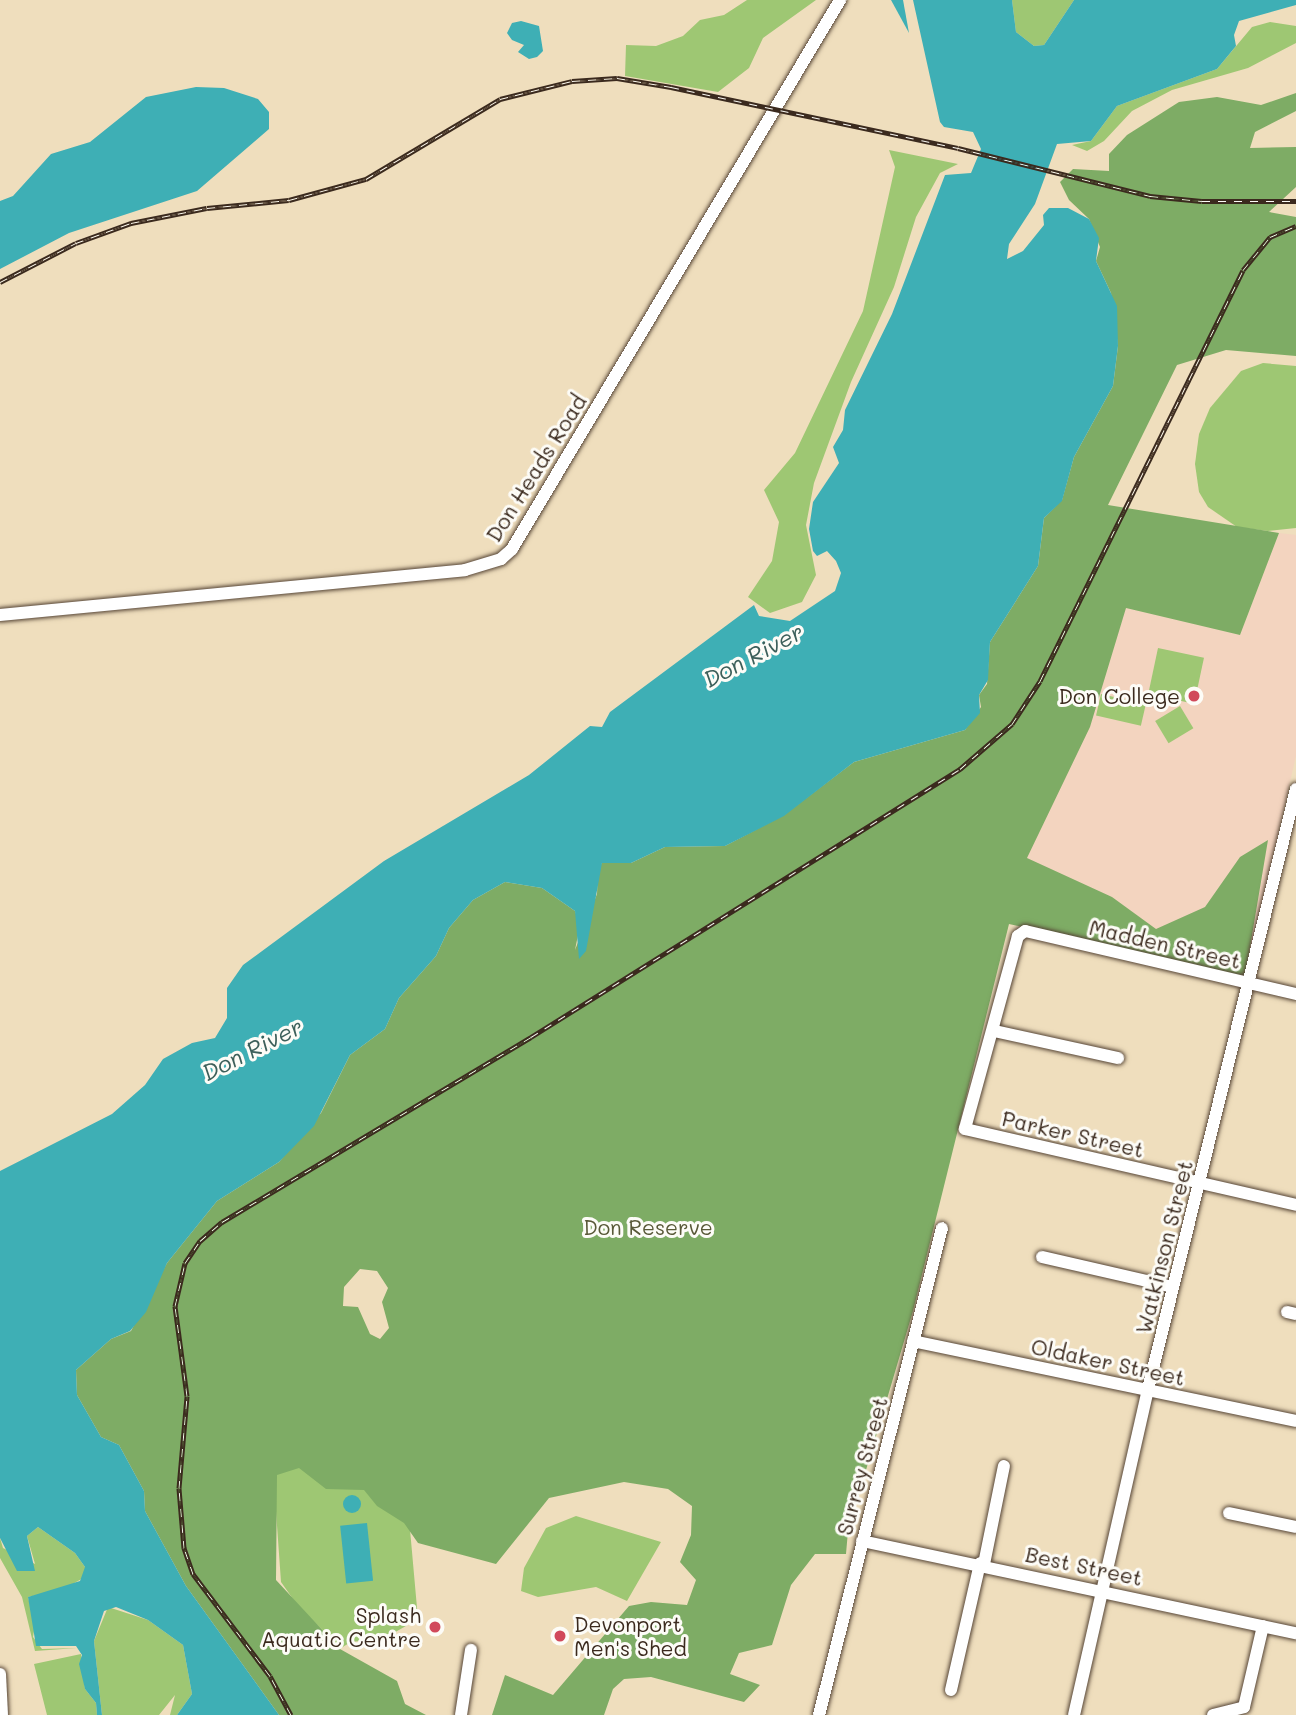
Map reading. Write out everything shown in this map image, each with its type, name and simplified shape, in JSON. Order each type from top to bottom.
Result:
[{"type":"street","name":"Don Heads Road","points":[[0,615],[465,570],[501,559],[512,549],[840,0]]},
{"type":"street","name":"Watkinson Street","points":[[1074,1715],[1148,1389],[1296,789]]},
{"type":"street","name":"Madden Street","points":[[994,1031],[1018,936],[1025,931],[1296,993]]},
{"type":"street","points":[[994,1031],[1118,1058]]},
{"type":"street","name":"Parker Street","points":[[994,1031],[976,1077],[965,1129],[1296,1205]]},
{"type":"street","name":"Surrey Street","points":[[819,1715],[942,1227]]},
{"type":"street","points":[[1042,1257],[1173,1287]]},
{"type":"street","name":"Oldaker Street","points":[[913,1341],[1296,1421]]},
{"type":"street","points":[[951,1690],[1004,1466]]},
{"type":"street","points":[[1229,1513],[1296,1527]]},
{"type":"street","name":"Best Street","points":[[862,1541],[982,1563],[1296,1633]]},
{"type":"street","points":[[1213,1715],[1246,1711],[1263,1626]]},
{"type":"street","points":[[461,1715],[471,1650]]},
{"type":"street","points":[[0,1674],[2,1715]]},
{"type":"shaded area","name":"Don College","points":[[1279,533],[1296,535],[1296,756],[1245,977],[1010,923],[1027,858],[1126,608],[1240,635]]},
{"type":"green space","points":[[747,0],[816,0],[763,38],[749,68],[718,92],[625,76],[626,45],[656,46],[683,36],[700,20],[724,15]]},
{"type":"green space","points":[[1012,0],[1074,0],[1044,45],[1034,46],[1016,32]]},
{"type":"green space","points":[[1270,22],[1296,26],[1296,43],[1248,68],[1172,90],[1132,111],[1104,141],[1087,151],[1072,145],[1091,141],[1117,106],[1217,69],[1252,27]]},
{"type":"green space","name":"Don Reserve","points":[[1296,93],[1296,111],[1255,132],[1250,148],[1296,147],[1296,187],[1269,212],[1296,217],[1296,356],[1226,350],[1177,365],[1108,505],[1279,533],[1240,635],[1126,608],[1090,727],[1027,858],[1112,897],[1156,929],[1205,907],[1240,857],[1268,840],[1245,977],[1009,924],[913,1311],[848,1531],[846,1554],[815,1554],[791,1585],[772,1645],[739,1653],[730,1674],[760,1685],[744,1702],[651,1677],[624,1679],[613,1689],[604,1715],[492,1715],[505,1675],[553,1695],[629,1606],[651,1602],[687,1605],[696,1580],[680,1562],[691,1535],[692,1506],[668,1489],[624,1482],[549,1498],[496,1564],[418,1543],[404,1523],[377,1506],[364,1490],[326,1489],[299,1468],[277,1475],[276,1580],[340,1649],[397,1681],[405,1704],[426,1715],[279,1715],[186,1586],[145,1511],[144,1491],[119,1445],[101,1437],[77,1395],[76,1370],[111,1339],[131,1331],[167,1263],[217,1201],[279,1162],[321,1113],[350,1055],[385,1029],[399,998],[436,956],[449,928],[473,900],[505,882],[542,888],[575,911],[580,925],[575,950],[597,894],[598,869],[602,863],[631,863],[665,847],[725,846],[784,815],[854,762],[965,730],[981,707],[979,695],[987,684],[990,642],[1038,566],[1044,518],[1062,500],[1074,457],[1113,386],[1118,346],[1111,293],[1096,261],[1100,247],[1089,219],[1069,200],[1060,182],[1073,169],[1109,171],[1109,154],[1127,135],[1179,102],[1217,97],[1261,105]],"holes":[[[360,1269],[377,1271],[388,1288],[382,1302],[389,1328],[380,1339],[370,1334],[358,1307],[343,1306],[344,1287]]]},
{"type":"green space","points":[[889,150],[958,164],[940,173],[916,217],[894,287],[851,382],[814,483],[806,525],[816,575],[802,602],[770,613],[748,597],[772,561],[779,522],[764,490],[795,453],[863,311],[895,167]]},
{"type":"green space","points":[[1263,363],[1296,366],[1296,528],[1268,531],[1237,527],[1208,507],[1199,492],[1195,464],[1199,434],[1210,408],[1241,371]]},
{"type":"green space","points":[[1158,648],[1204,658],[1194,704],[1148,694]]},
{"type":"green space","points":[[1101,694],[1146,704],[1141,726],[1096,715]]},
{"type":"green space","points":[[1180,706],[1193,728],[1169,743],[1155,721]]},
{"type":"green space","points":[[295,1454],[408,1507],[418,1619],[385,1638],[351,1642],[341,1648],[298,1606],[281,1582],[273,1469]]},
{"type":"green space","points":[[576,1516],[661,1542],[627,1601],[596,1587],[538,1597],[521,1591],[524,1568],[546,1528]]},
{"type":"green space","points":[[38,1527],[75,1553],[85,1567],[85,1577],[62,1590],[28,1597],[35,1625],[33,1637],[42,1649],[77,1648],[35,1651],[22,1597],[0,1558],[0,1538],[3,1548],[35,1564],[27,1536]]},
{"type":"green space","points":[[108,1607],[148,1620],[183,1645],[192,1694],[177,1715],[170,1715],[175,1695],[159,1715],[102,1715],[94,1641]]},
{"type":"green space","points":[[81,1654],[85,1689],[96,1703],[97,1715],[47,1715],[34,1664]]},
{"type":"water","points":[[891,0],[903,0],[909,33]]},
{"type":"water","name":"Don River","points":[[913,0],[1012,0],[1016,32],[1034,46],[1044,45],[1074,0],[1296,0],[1296,5],[1239,21],[1234,35],[1236,46],[1217,69],[1117,106],[1091,141],[1057,144],[1035,204],[1009,244],[1007,259],[1023,251],[1044,225],[1043,215],[1049,208],[1068,208],[1089,219],[1099,238],[1096,261],[1117,306],[1118,346],[1113,386],[1074,457],[1062,501],[1044,518],[1038,566],[990,642],[988,680],[979,695],[980,713],[965,730],[854,762],[784,816],[725,846],[665,847],[631,863],[602,863],[586,951],[579,959],[575,911],[542,888],[505,882],[473,900],[449,928],[436,956],[399,998],[385,1029],[350,1055],[314,1126],[279,1162],[217,1201],[167,1263],[146,1312],[130,1331],[111,1339],[76,1370],[77,1395],[101,1437],[119,1445],[144,1491],[145,1511],[186,1586],[279,1715],[177,1715],[192,1694],[183,1645],[148,1620],[116,1607],[104,1611],[94,1641],[102,1715],[97,1715],[96,1703],[85,1689],[79,1664],[82,1655],[76,1646],[36,1646],[28,1597],[80,1581],[85,1567],[75,1553],[38,1527],[27,1536],[35,1571],[17,1571],[0,1538],[0,1171],[112,1114],[145,1085],[163,1059],[192,1043],[215,1038],[227,1018],[227,988],[243,965],[384,861],[529,775],[590,726],[602,727],[610,712],[754,605],[759,616],[790,621],[835,591],[841,573],[836,561],[827,551],[817,556],[813,551],[809,529],[813,502],[839,463],[833,447],[843,430],[845,410],[892,314],[945,175],[971,173],[981,149],[973,132],[944,127],[940,122]]},
{"type":"water","points":[[521,21],[539,26],[543,51],[537,57],[529,59],[518,52],[524,45],[512,40],[507,33],[512,23]]},
{"type":"water","points":[[196,87],[224,88],[258,99],[269,112],[269,129],[197,191],[69,233],[0,269],[0,201],[13,196],[51,154],[90,142],[146,97]]},
{"type":"water","points":[[352,1495],[358,1498],[361,1504],[358,1510],[352,1513],[346,1510],[343,1504],[346,1498]]},
{"type":"water","points":[[367,1523],[373,1581],[346,1584],[340,1526]]},
{"type":"railway","points":[[0,282],[76,243],[131,223],[207,208],[289,200],[366,179],[500,99],[572,81],[617,78],[958,148],[1150,196],[1202,201],[1296,201]]},
{"type":"railway","points":[[291,1715],[270,1676],[193,1574],[184,1548],[179,1488],[187,1396],[175,1306],[185,1263],[200,1241],[222,1222],[531,1037],[960,769],[1012,724],[1040,681],[1243,270],[1270,237],[1296,226]]},
{"type":"place","name":"Don College","points":[[1194,696]]},
{"type":"place","name":"Splash Aquatic Centre","points":[[435,1627]]},
{"type":"place","name":"Devonport Men's Shed","points":[[560,1636]]}]
